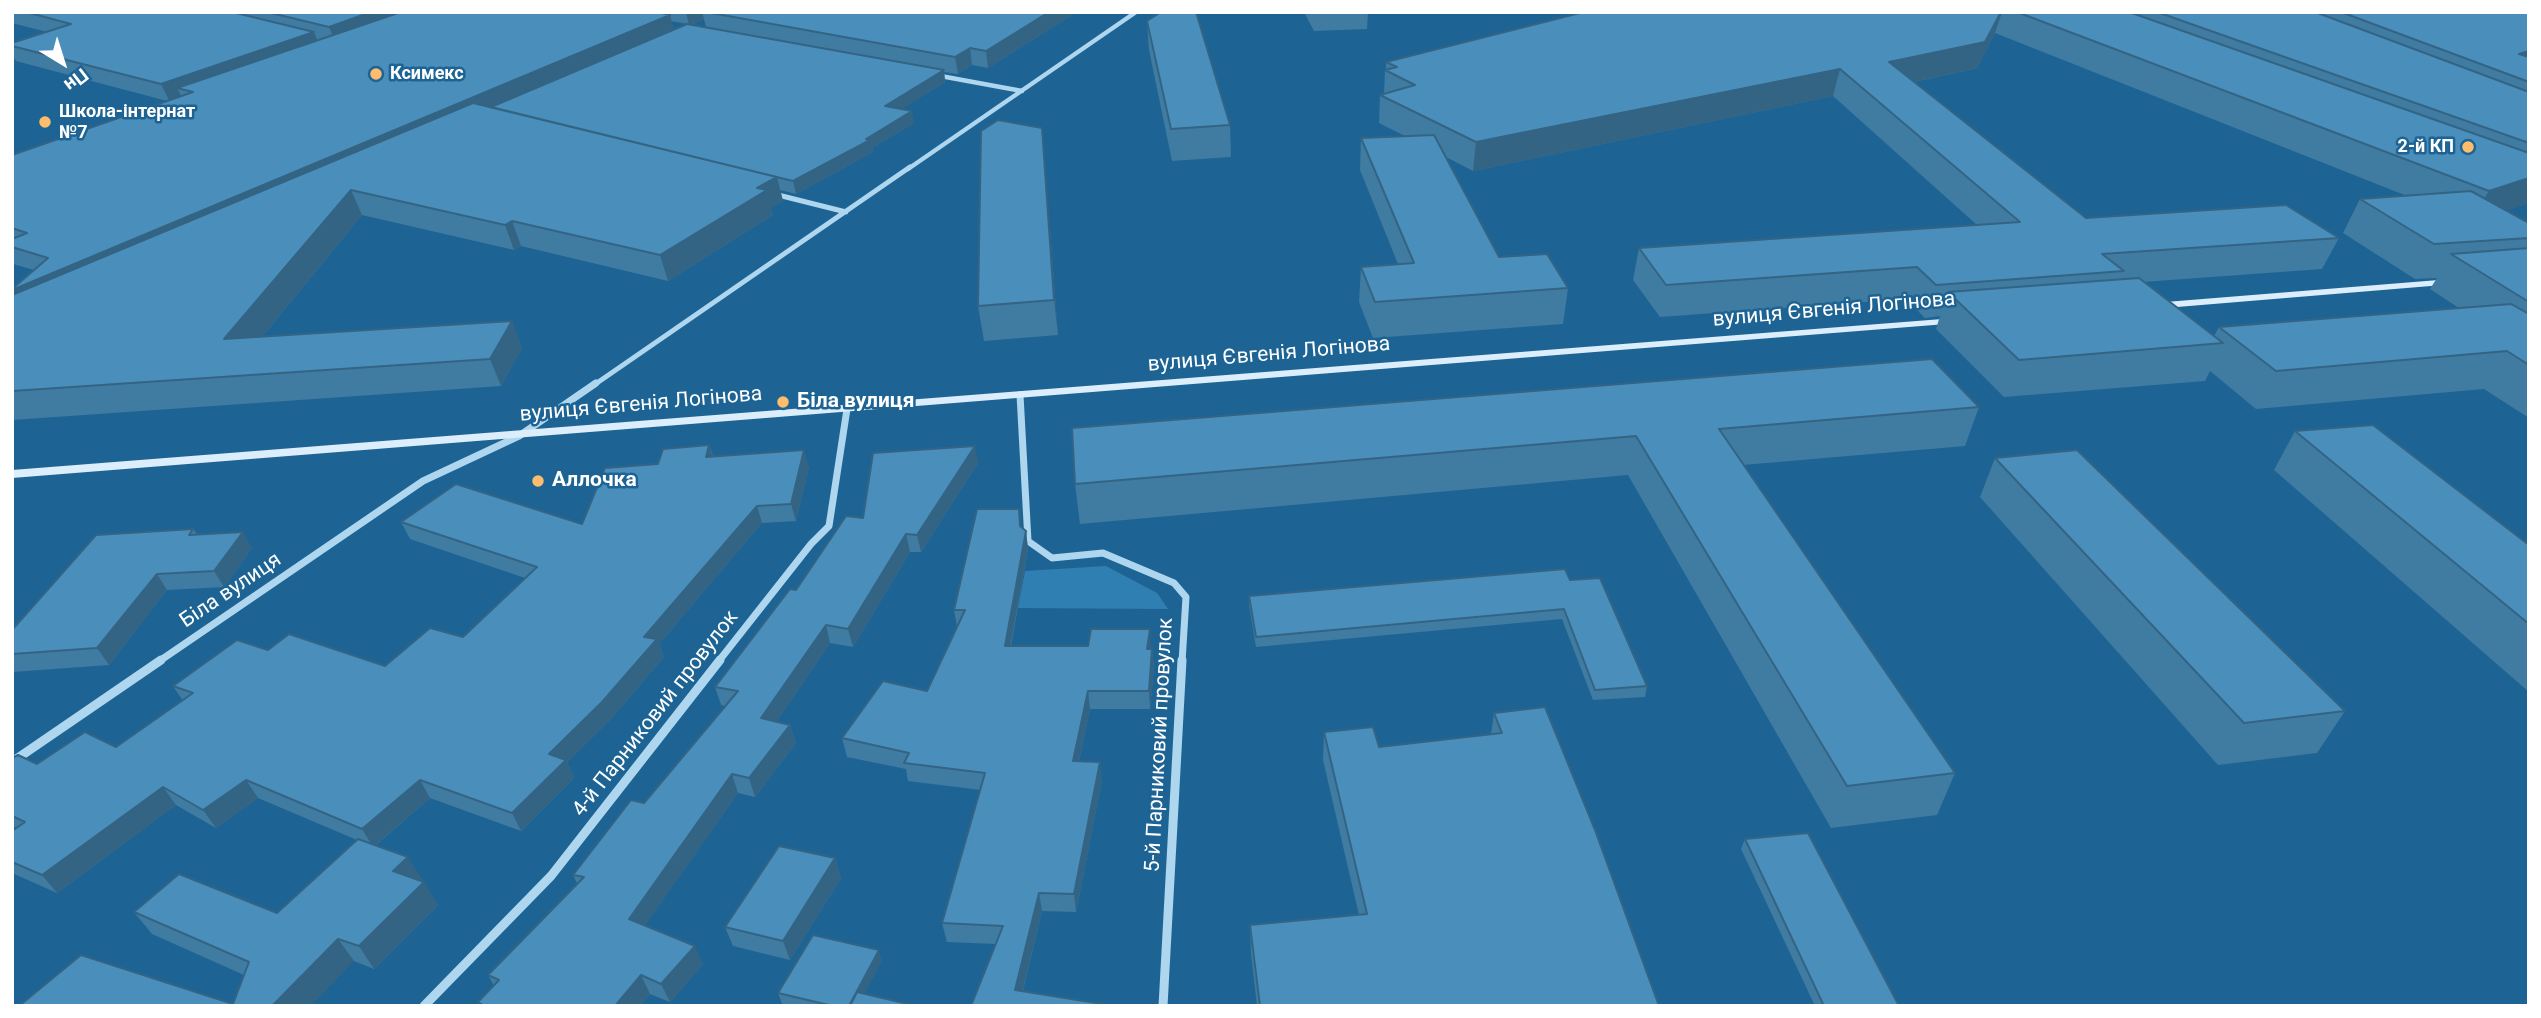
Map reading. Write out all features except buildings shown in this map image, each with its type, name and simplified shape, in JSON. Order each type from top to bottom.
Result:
[{"type":"street","name":"Біла вулиця","points":[[12,762],[423,481],[519,436],[1136,12]]},
{"type":"street","points":[[929,74],[1023,91]]},
{"type":"street","points":[[767,192],[846,212]]},
{"type":"street","points":[[2141,307],[2459,282]]},
{"type":"street","name":"вулиця Євгенія Логінова","points":[[12,474],[1964,321]]},
{"type":"street","name":"5-й Парниковий провулок","points":[[1020,396],[1028,541],[1052,558],[1103,554],[1174,583],[1186,597],[1163,1006]]},
{"type":"street","name":"4-й Парниковий провулок","points":[[424,1006],[551,876],[811,544],[829,526],[847,409]]},
{"type":"shaded area","points":[[1106,566],[1157,593],[1168,609],[1018,608],[1025,571]]},
{"type":"place","name":"Ксимекс","points":[[376,74]]},
{"type":"place","name":"Школа-інтернат №7","points":[[45,122]]},
{"type":"place","name":"2-й КП","points":[[2468,147]]},
{"type":"place","name":"Біла вулиця","points":[[783,402]]},
{"type":"place","name":"Аллочка","points":[[538,481]]}]
